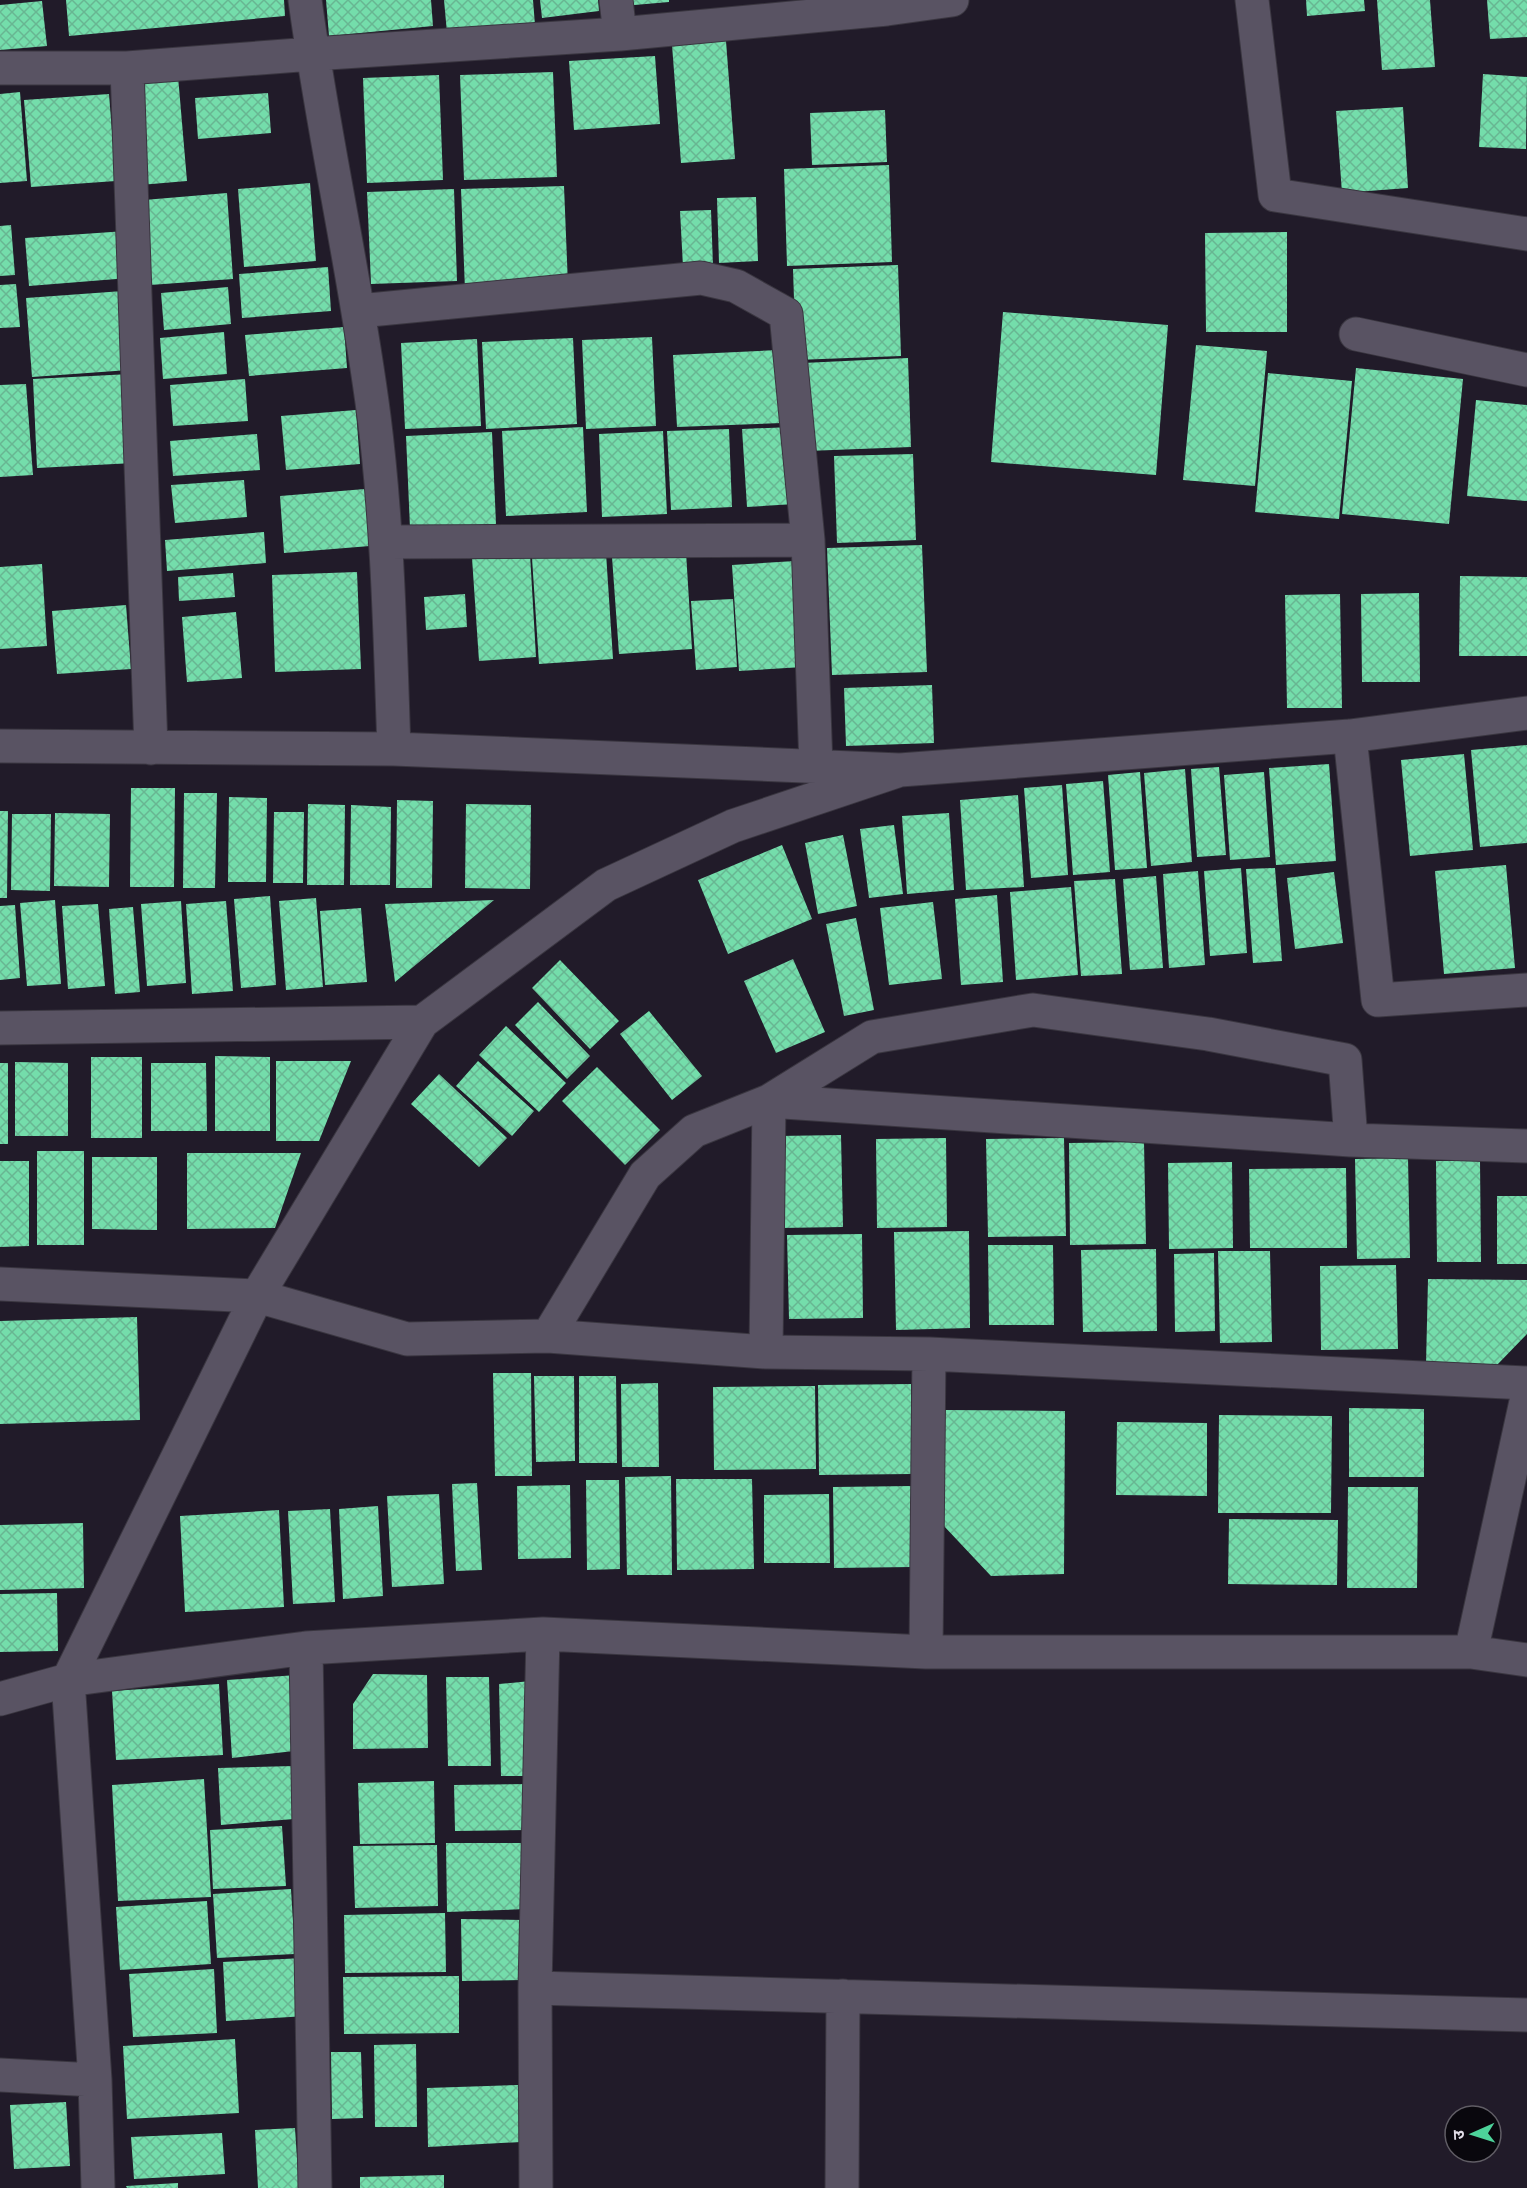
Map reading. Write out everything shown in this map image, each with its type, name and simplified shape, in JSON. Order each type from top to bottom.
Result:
[{"type":"street","points":[[305,0],[312,54],[359,311],[374,420],[386,542],[394,749]]},
{"type":"street","points":[[616,0],[620,34]]},
{"type":"street","points":[[0,68],[127,68],[620,34],[887,9],[952,0]]},
{"type":"street","points":[[1252,0],[1275,195],[1527,234]]},
{"type":"street","points":[[127,68],[151,748]]},
{"type":"street","points":[[359,311],[701,278],[736,286],[786,314],[808,540],[816,766]]},
{"type":"street","points":[[1356,334],[1527,370]]},
{"type":"street","points":[[386,542],[808,540]]},
{"type":"street","points":[[0,746],[394,749],[900,770],[1350,736],[1527,713]]},
{"type":"street","points":[[1350,736],[1378,1000],[1527,990]]},
{"type":"street","points":[[98,2188],[95,2080],[68,1680],[257,1296],[422,1022],[606,885],[733,826],[900,770]]},
{"type":"street","points":[[548,1336],[645,1174],[694,1131],[769,1101],[872,1037],[1033,1010],[1208,1034],[1346,1060],[1351,1140]]},
{"type":"street","points":[[0,1028],[422,1022]]},
{"type":"street","points":[[769,1101],[1351,1140],[1527,1146]]},
{"type":"street","points":[[766,1352],[769,1101]]},
{"type":"street","points":[[0,1284],[257,1296],[406,1339],[548,1336],[766,1352],[929,1353],[1527,1383]]},
{"type":"street","points":[[926,1652],[929,1353]]},
{"type":"street","points":[[1471,1652],[1527,1397]]},
{"type":"street","points":[[0,1699],[68,1680],[306,1648],[543,1634],[926,1652],[1471,1652],[1527,1660]]},
{"type":"street","points":[[536,2188],[535,1988],[543,1634]]},
{"type":"street","points":[[306,1648],[315,2188]]},
{"type":"street","points":[[535,1988],[1527,2015]]},
{"type":"street","points":[[842,2188],[843,1996]]},
{"type":"street","points":[[0,2075],[95,2080]]},
{"type":"building","points":[[66,0],[284,0],[285,16],[69,36]]},
{"type":"building","points":[[326,0],[431,0],[433,26],[329,36]]},
{"type":"building","points":[[444,0],[533,0],[535,25],[447,33]]},
{"type":"building","points":[[540,0],[598,0],[599,11],[542,18]]},
{"type":"building","points":[[623,0],[669,0],[669,2],[623,6]]},
{"type":"building","points":[[1306,0],[1364,0],[1365,11],[1307,16]]},
{"type":"building","points":[[1377,0],[1430,0],[1435,67],[1382,70]]},
{"type":"building","points":[[1487,0],[1527,0],[1527,37],[1490,39]]},
{"type":"building","points":[[42,1],[47,46],[0,50],[0,5]]},
{"type":"building","points":[[726,41],[735,159],[681,163],[672,45]]},
{"type":"building","points":[[655,56],[660,124],[574,130],[569,61]]},
{"type":"building","points":[[553,72],[557,177],[464,180],[460,75]]},
{"type":"building","points":[[1483,74],[1527,77],[1526,149],[1479,147]]},
{"type":"building","points":[[439,75],[443,180],[367,183],[363,78]]},
{"type":"building","points":[[178,76],[187,181],[140,185],[131,79]]},
{"type":"building","points":[[20,92],[27,181],[0,183],[0,94]]},
{"type":"building","points":[[268,93],[271,133],[198,139],[195,98]]},
{"type":"building","points":[[109,94],[116,181],[31,187],[24,100]]},
{"type":"building","points":[[1403,107],[1408,188],[1342,193],[1336,111]]},
{"type":"building","points":[[885,110],[887,162],[812,165],[810,113]]},
{"type":"building","points":[[889,165],[892,262],[787,266],[784,169]]},
{"type":"building","points":[[310,183],[316,261],[244,267],[238,189]]},
{"type":"building","points":[[564,186],[568,285],[465,290],[461,189]]},
{"type":"building","points":[[454,189],[457,281],[371,284],[367,192]]},
{"type":"building","points":[[227,193],[233,279],[150,285],[144,200]]},
{"type":"building","points":[[756,197],[758,261],[719,263],[717,198]]},
{"type":"building","points":[[711,210],[713,266],[683,267],[680,211]]},
{"type":"building","points":[[11,225],[15,275],[0,276],[0,226]]},
{"type":"building","points":[[126,231],[129,278],[29,286],[25,238]]},
{"type":"building","points":[[1287,232],[1287,332],[1206,332],[1205,233]]},
{"type":"building","points":[[898,265],[901,356],[796,360],[793,269]]},
{"type":"building","points":[[328,267],[331,311],[242,318],[239,274]]},
{"type":"building","points":[[16,284],[20,327],[0,328],[0,285]]},
{"type":"building","points":[[228,287],[231,324],[164,330],[161,293]]},
{"type":"building","points":[[123,291],[129,370],[32,377],[26,298]]},
{"type":"building","points":[[1003,312],[1168,325],[1156,475],[991,462]]},
{"type":"building","points":[[344,327],[347,368],[249,376],[245,335]]},
{"type":"building","points":[[224,332],[227,374],[163,379],[160,338]]},
{"type":"building","points":[[652,337],[656,426],[586,429],[582,340]]},
{"type":"building","points":[[573,338],[577,424],[486,429],[482,342]]},
{"type":"building","points":[[477,339],[481,426],[405,429],[401,343]]},
{"type":"building","points":[[1196,345],[1267,351],[1255,486],[1183,480]]},
{"type":"building","points":[[778,350],[782,423],[677,427],[673,355]]},
{"type":"building","points":[[908,358],[911,447],[807,451],[803,363]]},
{"type":"building","points":[[1356,368],[1463,379],[1449,524],[1342,514]]},
{"type":"building","points":[[1268,373],[1352,381],[1339,519],[1255,512]]},
{"type":"building","points":[[130,374],[134,463],[37,468],[33,379]]},
{"type":"building","points":[[245,379],[248,421],[173,426],[170,385]]},
{"type":"building","points":[[26,384],[33,475],[0,477],[0,385]]},
{"type":"building","points":[[1476,400],[1527,405],[1527,501],[1467,496]]},
{"type":"building","points":[[356,410],[360,464],[286,470],[281,416]]},
{"type":"building","points":[[583,427],[587,512],[506,516],[502,431]]},
{"type":"building","points":[[792,427],[795,504],[747,507],[742,429]]},
{"type":"building","points":[[729,429],[732,507],[671,510],[667,431]]},
{"type":"building","points":[[663,431],[667,514],[602,517],[599,434]]},
{"type":"building","points":[[492,432],[496,524],[410,528],[406,436]]},
{"type":"building","points":[[257,434],[260,470],[173,476],[170,441]]},
{"type":"building","points":[[913,454],[916,540],[837,543],[834,456]]},
{"type":"building","points":[[244,480],[247,517],[175,523],[171,485]]},
{"type":"building","points":[[365,489],[370,546],[284,553],[280,496]]},
{"type":"building","points":[[264,532],[266,563],[167,571],[165,540]]},
{"type":"building","points":[[922,545],[927,672],[832,675],[827,548]]},
{"type":"building","points":[[686,552],[692,649],[619,654],[612,557]]},
{"type":"building","points":[[606,553],[613,659],[539,664],[532,558]]},
{"type":"building","points":[[530,554],[536,657],[479,661],[472,558]]},
{"type":"building","points":[[795,561],[803,667],[739,671],[732,565]]},
{"type":"building","points":[[42,564],[47,646],[0,649],[0,567]]},
{"type":"building","points":[[357,572],[361,669],[275,672],[272,575]]},
{"type":"building","points":[[233,573],[235,597],[179,601],[178,577]]},
{"type":"building","points":[[1460,576],[1527,577],[1527,656],[1459,656]]},
{"type":"building","points":[[1419,593],[1420,682],[1362,682],[1361,594]]},
{"type":"building","points":[[465,594],[467,627],[426,630],[424,597]]},
{"type":"building","points":[[1340,594],[1342,708],[1287,708],[1285,595]]},
{"type":"building","points":[[733,599],[737,667],[696,670],[691,601]]},
{"type":"building","points":[[126,605],[131,669],[57,674],[52,611]]},
{"type":"building","points":[[236,612],[242,678],[187,682],[182,617]]},
{"type":"building","points":[[932,685],[934,743],[846,746],[844,688]]},
{"type":"building","points":[[1527,745],[1527,843],[1480,847],[1471,750]]},
{"type":"building","points":[[1464,754],[1473,850],[1410,856],[1401,760]]},
{"type":"building","points":[[1329,764],[1336,861],[1276,865],[1269,768]]},
{"type":"building","points":[[1219,767],[1226,855],[1197,857],[1191,769]]},
{"type":"building","points":[[1185,769],[1192,862],[1151,866],[1144,773]]},
{"type":"building","points":[[1140,772],[1147,868],[1115,870],[1108,775]]},
{"type":"building","points":[[1264,772],[1270,857],[1230,860],[1224,775]]},
{"type":"building","points":[[1103,781],[1110,872],[1073,875],[1066,784]]},
{"type":"building","points":[[1062,785],[1068,875],[1031,878],[1024,788]]},
{"type":"building","points":[[131,788],[175,788],[174,887],[130,887]]},
{"type":"building","points":[[184,793],[217,793],[215,888],[183,888]]},
{"type":"building","points":[[1018,795],[1024,887],[966,890],[960,800]]},
{"type":"building","points":[[229,797],[267,798],[266,882],[228,882]]},
{"type":"building","points":[[397,800],[433,801],[432,888],[396,888]]},
{"type":"building","points":[[308,804],[345,805],[344,885],[307,885]]},
{"type":"building","points":[[466,804],[531,805],[530,889],[465,888]]},
{"type":"building","points":[[351,805],[391,807],[390,885],[350,885]]},
{"type":"building","points":[[0,811],[8,811],[7,898],[0,898]]},
{"type":"building","points":[[274,812],[304,812],[303,883],[273,883]]},
{"type":"building","points":[[55,813],[110,814],[109,887],[54,886]]},
{"type":"building","points":[[949,813],[954,890],[907,894],[902,816]]},
{"type":"building","points":[[12,814],[51,814],[50,891],[11,890]]},
{"type":"building","points":[[894,825],[903,894],[869,898],[860,829]]},
{"type":"building","points":[[843,835],[857,906],[818,914],[805,843]]},
{"type":"building","points":[[782,845],[812,919],[728,954],[698,880]]},
{"type":"building","points":[[1506,865],[1515,968],[1444,974],[1435,871]]},
{"type":"building","points":[[1241,868],[1247,953],[1210,956],[1204,871]]},
{"type":"building","points":[[1275,868],[1282,961],[1253,963],[1246,869]]},
{"type":"building","points":[[1198,871],[1205,965],[1169,968],[1163,874]]},
{"type":"building","points":[[1334,872],[1343,943],[1295,949],[1287,878]]},
{"type":"building","points":[[1156,876],[1163,968],[1130,970],[1123,879]]},
{"type":"building","points":[[1115,879],[1122,974],[1081,976],[1074,881]]},
{"type":"building","points":[[1071,887],[1078,975],[1016,980],[1010,892]]},
{"type":"building","points":[[997,895],[1003,982],[961,985],[955,899]]},
{"type":"building","points":[[270,896],[276,985],[241,988],[234,899]]},
{"type":"building","points":[[316,898],[323,987],[286,990],[279,901]]},
{"type":"building","points":[[55,900],[61,984],[27,986],[20,903]]},
{"type":"building","points":[[494,900],[395,982],[385,904]]},
{"type":"building","points":[[181,901],[186,983],[147,986],[141,904]]},
{"type":"building","points":[[226,901],[233,991],[192,994],[186,904]]},
{"type":"building","points":[[933,902],[942,979],[889,985],[880,908]]},
{"type":"building","points":[[98,904],[105,986],[68,989],[62,906]]},
{"type":"building","points":[[15,905],[20,978],[0,980],[0,906]]},
{"type":"building","points":[[133,907],[140,992],[115,994],[109,909]]},
{"type":"building","points":[[361,908],[367,982],[325,985],[320,911]]},
{"type":"building","points":[[856,918],[874,1010],[844,1016],[826,924]]},
{"type":"building","points":[[793,959],[825,1032],[776,1053],[744,981]]},
{"type":"building","points":[[560,960],[619,1021],[590,1049],[532,988]]},
{"type":"building","points":[[538,1002],[590,1056],[567,1079],[515,1025]]},
{"type":"building","points":[[649,1011],[702,1076],[672,1100],[620,1034]]},
{"type":"building","points":[[506,1026],[566,1083],[539,1112],[479,1055]]},
{"type":"building","points":[[215,1056],[270,1057],[270,1131],[215,1131]]},
{"type":"building","points":[[91,1057],[142,1057],[142,1138],[91,1138]]},
{"type":"building","points":[[276,1061],[351,1061],[319,1141],[276,1141]]},
{"type":"building","points":[[478,1061],[534,1111],[512,1136],[456,1086]]},
{"type":"building","points":[[15,1062],[68,1063],[68,1136],[15,1136]]},
{"type":"building","points":[[0,1063],[8,1063],[8,1144],[0,1144]]},
{"type":"building","points":[[151,1063],[206,1063],[207,1131],[151,1131]]},
{"type":"building","points":[[597,1067],[660,1130],[625,1165],[562,1101]]},
{"type":"building","points":[[439,1074],[507,1138],[479,1167],[411,1104]]},
{"type":"building","points":[[841,1135],[843,1227],[780,1228],[778,1136]]},
{"type":"building","points":[[946,1138],[947,1227],[877,1228],[876,1139]]},
{"type":"building","points":[[1064,1138],[1066,1236],[988,1237],[986,1139]]},
{"type":"building","points":[[1144,1142],[1146,1244],[1070,1245],[1069,1143]]},
{"type":"building","points":[[37,1151],[84,1151],[84,1245],[37,1245]]},
{"type":"building","points":[[187,1153],[301,1153],[275,1228],[187,1229]]},
{"type":"building","points":[[92,1157],[157,1157],[157,1230],[92,1229]]},
{"type":"building","points":[[1408,1158],[1410,1258],[1357,1259],[1355,1159]]},
{"type":"building","points":[[0,1161],[29,1161],[29,1246],[0,1247]]},
{"type":"building","points":[[1436,1161],[1480,1161],[1481,1262],[1437,1262]]},
{"type":"building","points":[[1232,1162],[1233,1248],[1169,1249],[1168,1163]]},
{"type":"building","points":[[1346,1168],[1347,1248],[1250,1248],[1249,1169]]},
{"type":"building","points":[[1497,1196],[1527,1196],[1527,1264],[1497,1264]]},
{"type":"building","points":[[969,1231],[970,1328],[896,1330],[894,1232]]},
{"type":"building","points":[[862,1234],[863,1318],[789,1319],[787,1235]]},
{"type":"building","points":[[988,1245],[1053,1245],[1054,1325],[989,1325]]},
{"type":"building","points":[[1156,1249],[1157,1331],[1083,1332],[1081,1250]]},
{"type":"building","points":[[1218,1251],[1270,1251],[1272,1342],[1220,1343]]},
{"type":"building","points":[[1214,1253],[1215,1331],[1175,1332],[1174,1254]]},
{"type":"building","points":[[1396,1265],[1398,1349],[1321,1350],[1320,1266]]},
{"type":"building","points":[[1428,1279],[1527,1280],[1527,1334],[1497,1365],[1426,1364]]},
{"type":"building","points":[[137,1317],[140,1420],[0,1424],[0,1321]]},
{"type":"building","points":[[493,1373],[531,1373],[532,1476],[495,1476]]},
{"type":"building","points":[[534,1376],[574,1376],[575,1461],[536,1462]]},
{"type":"building","points":[[579,1376],[616,1376],[617,1463],[579,1463]]},
{"type":"building","points":[[658,1383],[659,1467],[622,1467],[621,1384]]},
{"type":"building","points":[[911,1384],[911,1474],[819,1475],[818,1385]]},
{"type":"building","points":[[815,1386],[816,1469],[714,1470],[713,1387]]},
{"type":"building","points":[[1349,1408],[1424,1409],[1424,1477],[1349,1477]]},
{"type":"building","points":[[943,1410],[1065,1411],[1064,1574],[991,1576],[943,1525]]},
{"type":"building","points":[[1219,1415],[1332,1416],[1331,1513],[1218,1513]]},
{"type":"building","points":[[1117,1422],[1207,1423],[1207,1496],[1116,1495]]},
{"type":"building","points":[[671,1476],[672,1575],[627,1575],[625,1477]]},
{"type":"building","points":[[676,1479],[752,1479],[754,1569],[677,1570]]},
{"type":"building","points":[[586,1480],[619,1480],[620,1569],[587,1570]]},
{"type":"building","points":[[477,1483],[482,1570],[456,1571],[452,1484]]},
{"type":"building","points":[[570,1485],[571,1558],[518,1559],[517,1486]]},
{"type":"building","points":[[911,1486],[912,1567],[834,1568],[833,1487]]},
{"type":"building","points":[[1348,1487],[1418,1487],[1417,1588],[1347,1588]]},
{"type":"building","points":[[439,1494],[444,1584],[392,1587],[387,1496]]},
{"type":"building","points":[[829,1494],[830,1563],[764,1563],[764,1495]]},
{"type":"building","points":[[378,1506],[383,1596],[343,1599],[339,1509]]},
{"type":"building","points":[[330,1509],[335,1602],[293,1604],[288,1511]]},
{"type":"building","points":[[279,1510],[284,1607],[185,1612],[180,1516]]},
{"type":"building","points":[[1229,1519],[1338,1520],[1337,1585],[1228,1584]]},
{"type":"building","points":[[83,1523],[84,1588],[0,1590],[0,1525]]},
{"type":"building","points":[[57,1593],[58,1651],[0,1652],[0,1594]]},
{"type":"building","points":[[373,1674],[427,1675],[428,1748],[353,1749],[353,1704]]},
{"type":"building","points":[[297,1675],[294,1751],[232,1758],[227,1680]]},
{"type":"building","points":[[446,1677],[489,1677],[491,1766],[448,1766]]},
{"type":"building","points":[[531,1681],[527,1776],[501,1776],[499,1684]]},
{"type":"building","points":[[219,1684],[223,1755],[116,1760],[112,1691]]},
{"type":"building","points":[[294,1766],[294,1819],[221,1825],[218,1768]]},
{"type":"building","points":[[204,1779],[211,1897],[118,1901],[112,1785]]},
{"type":"building","points":[[434,1781],[435,1843],[360,1844],[358,1783]]},
{"type":"building","points":[[531,1784],[529,1830],[455,1831],[454,1785]]},
{"type":"building","points":[[282,1826],[286,1886],[213,1889],[210,1830]]},
{"type":"building","points":[[446,1843],[531,1843],[527,1909],[447,1912]]},
{"type":"building","points":[[437,1845],[438,1906],[355,1908],[353,1846]]},
{"type":"building","points":[[291,1889],[295,1954],[217,1958],[213,1894]]},
{"type":"building","points":[[207,1901],[211,1964],[120,1970],[116,1907]]},
{"type":"building","points":[[445,1913],[446,1972],[345,1973],[344,1915]]},
{"type":"building","points":[[461,1919],[525,1920],[525,1980],[462,1981]]},
{"type":"building","points":[[303,1958],[306,2016],[226,2021],[223,1962]]},
{"type":"building","points":[[214,1969],[217,2033],[133,2037],[129,1974]]},
{"type":"building","points":[[459,1976],[459,2033],[344,2034],[343,1977]]},
{"type":"building","points":[[235,2039],[239,2113],[127,2119],[123,2046]]},
{"type":"building","points":[[416,2044],[417,2127],[375,2127],[374,2045]]},
{"type":"building","points":[[331,2052],[361,2052],[363,2118],[332,2119]]},
{"type":"building","points":[[519,2085],[521,2142],[428,2147],[427,2088]]},
{"type":"building","points":[[66,2102],[70,2166],[14,2169],[10,2105]]},
{"type":"building","points":[[295,2128],[299,2188],[258,2188],[255,2130]]},
{"type":"building","points":[[222,2133],[225,2174],[134,2179],[131,2137]]},
{"type":"building","points":[[444,2175],[444,2188],[360,2188],[360,2177]]},
{"type":"building","points":[[178,2183],[178,2188],[127,2188],[126,2186]]}]
